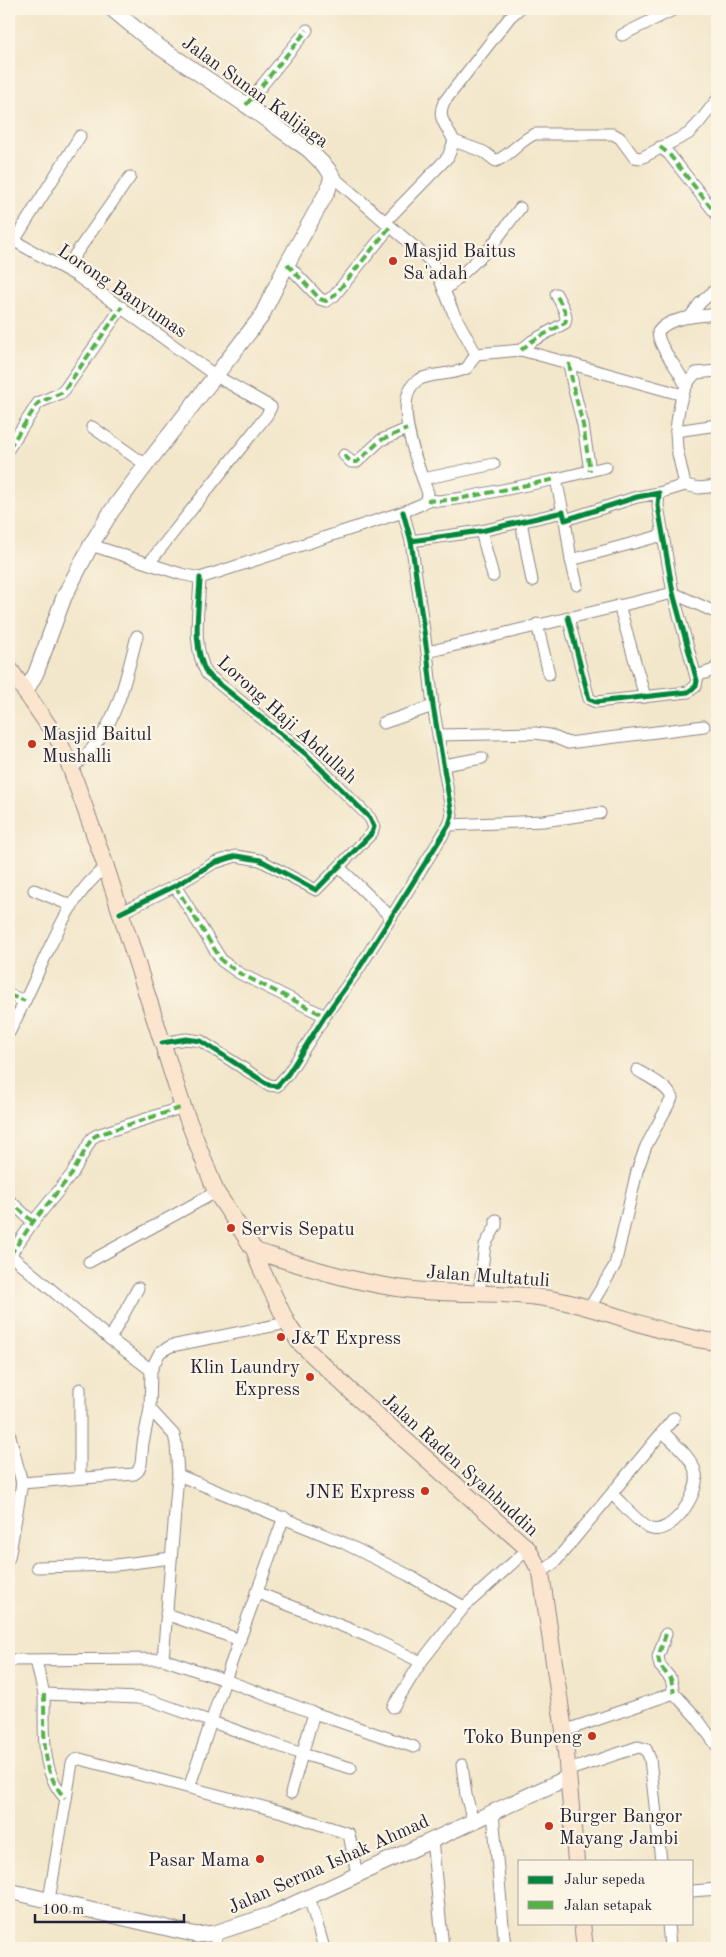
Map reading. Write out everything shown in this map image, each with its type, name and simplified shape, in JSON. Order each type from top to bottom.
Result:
[{"type":"main road","name":"Jalan Raden Syahbuddin","points":[[9,668],[59,741],[71,769],[106,867],[183,1107],[216,1192],[254,1251],[287,1323],[300,1342],[358,1398],[528,1549],[541,1573],[564,1730],[576,1860]]},
{"type":"main road","name":"Jalan Multatuli","points":[[254,1251],[369,1284],[414,1290],[525,1295],[590,1307],[667,1333],[696,1340],[717,1342]]},
{"type":"main road","points":[[582,1924],[584,1948]]},
{"type":"street","points":[[519,9],[510,17],[444,102],[440,110],[441,118],[454,140],[484,152],[496,161],[503,158],[527,137],[535,134],[613,134],[620,138],[634,157],[640,158],[688,134],[717,100]]},
{"type":"street","points":[[622,35],[674,9]]},
{"type":"street","name":"Jalan Sunan Kalijaga","points":[[120,11],[152,42],[309,150],[327,168],[332,176],[433,263],[444,291],[476,354]]},
{"type":"street","points":[[246,105],[307,30]]},
{"type":"street","points":[[11,239],[80,136]]},
{"type":"street","points":[[287,264],[320,299],[326,301],[334,296],[387,224],[448,156],[454,140]]},
{"type":"street","points":[[660,147],[669,154],[717,215]]},
{"type":"street","points":[[25,693],[36,673],[64,597],[91,545],[111,512],[146,465],[261,317],[287,264],[328,190],[332,176]]},
{"type":"street","points":[[65,269],[130,177]]},
{"type":"street","points":[[444,291],[490,248],[520,208]]},
{"type":"street","name":"Lorong Banyumas","points":[[11,239],[65,269],[122,307],[216,376],[271,407],[267,415],[149,563]]},
{"type":"street","points":[[690,317],[700,304],[717,288]]},
{"type":"street","points":[[521,350],[532,341],[565,323],[566,315],[556,294]]},
{"type":"street","points":[[9,448],[38,402],[65,389],[122,307]]},
{"type":"street","points":[[684,390],[681,373],[661,345],[658,332],[667,323],[690,317],[717,314]]},
{"type":"street","points":[[91,545],[181,574],[200,578],[403,512],[422,504],[427,500],[428,493],[408,429],[406,402],[409,393],[414,383],[429,376],[462,370],[470,364],[476,354],[521,350],[684,390]]},
{"type":"street","points":[[569,363],[572,386],[583,425],[590,471]]},
{"type":"street","points":[[685,486],[676,449],[677,416],[684,390],[696,373],[717,371]]},
{"type":"street","points":[[676,431],[717,425]]},
{"type":"street","points":[[92,427],[146,465]]},
{"type":"street","points":[[344,455],[351,462],[357,462],[381,440],[408,429]]},
{"type":"street","points":[[423,479],[494,464]]},
{"type":"street","points":[[427,500],[439,501],[463,498],[606,467]]},
{"type":"street","points":[[556,479],[571,560],[578,585]]},
{"type":"street","points":[[411,541],[480,531],[521,521],[564,516],[685,486],[699,488],[717,486]]},
{"type":"street","points":[[568,617],[589,699],[596,702],[645,697],[691,691],[696,686],[696,676],[673,593],[658,506],[659,493]]},
{"type":"street","points":[[162,1043],[186,1038],[201,1041],[269,1085],[277,1086],[288,1074],[325,1016],[358,970],[390,916],[449,825],[452,815],[433,706],[411,541],[403,512]]},
{"type":"street","points":[[521,521],[532,581]]},
{"type":"street","points":[[480,531],[493,576]]},
{"type":"street","points":[[571,560],[663,535]]},
{"type":"street","name":"Lorong Haji Abdullah","points":[[200,578],[197,636],[200,662],[207,674],[306,754],[370,818],[374,828],[372,833],[339,867]]},
{"type":"street","points":[[427,652],[537,624],[673,593],[717,613]]},
{"type":"street","points":[[619,605],[645,697]]},
{"type":"street","points":[[537,624],[549,674]]},
{"type":"street","points":[[71,769],[94,746],[108,724],[121,692],[137,636]]},
{"type":"street","points":[[696,676],[714,670],[717,666]]},
{"type":"street","points":[[383,724],[433,706]]},
{"type":"street","points":[[439,734],[535,733],[549,735],[568,743],[704,726]]},
{"type":"street","points":[[444,765],[482,758]]},
{"type":"street","points":[[449,825],[543,821],[600,813]]},
{"type":"street","points":[[120,913],[175,886],[214,863],[236,856],[260,860],[316,890],[339,867],[390,916]]},
{"type":"street","points":[[9,1033],[57,932],[72,906],[95,876],[106,867]]},
{"type":"street","points":[[175,886],[222,961],[239,973],[325,1016]]},
{"type":"street","points":[[34,890],[72,906]]},
{"type":"street","points":[[9,995],[25,1001]]},
{"type":"street","points":[[590,1307],[615,1265],[637,1171],[646,1146],[672,1098],[664,1088],[637,1070]]},
{"type":"street","points":[[151,1370],[110,1339],[10,1254],[72,1174],[88,1142],[92,1138],[183,1107]]},
{"type":"street","points":[[89,1262],[216,1192]]},
{"type":"street","points":[[9,1200],[33,1222]]},
{"type":"street","points":[[479,1293],[485,1245],[496,1226],[496,1220]]},
{"type":"street","points":[[110,1339],[138,1288]]},
{"type":"street","points":[[22,1482],[134,1474],[138,1472],[150,1409],[151,1370],[160,1352],[171,1346],[287,1323]]},
{"type":"street","points":[[80,1389],[80,1477]]},
{"type":"street","points":[[150,1409],[174,1435],[178,1475],[163,1659]]},
{"type":"street","points":[[541,1573],[555,1562],[674,1418]]},
{"type":"street","points":[[9,1432],[10,1448],[22,1482],[9,1558]]},
{"type":"street","points":[[612,1494],[646,1527],[654,1530],[663,1528],[685,1508],[696,1488],[696,1472],[683,1452],[663,1432]]},
{"type":"street","points":[[178,1475],[284,1517],[368,1555],[408,1575],[464,1608]]},
{"type":"street","points":[[191,1782],[225,1680],[284,1517]]},
{"type":"street","points":[[393,1707],[421,1662],[464,1608],[528,1549]]},
{"type":"street","points":[[36,1567],[116,1565],[171,1558]]},
{"type":"street","points":[[256,1592],[367,1636],[421,1662]]},
{"type":"street","points":[[166,1614],[240,1640]]},
{"type":"street","points":[[666,1634],[658,1658],[660,1666],[671,1679],[674,1693],[696,1717],[717,1746]]},
{"type":"street","points":[[9,1660],[163,1659],[314,1713],[414,1746]]},
{"type":"street","points":[[36,1660],[44,1694],[45,1756],[55,1784],[65,1798]]},
{"type":"street","points":[[564,1730],[674,1693]]},
{"type":"street","points":[[44,1694],[138,1698],[153,1701],[302,1754],[351,1768]]},
{"type":"street","points":[[291,1793],[314,1713]]},
{"type":"street","points":[[567,1774],[638,1747],[646,1749],[650,1759],[661,1860]]},
{"type":"street","points":[[49,1900],[72,1763],[80,1759],[286,1813],[349,1834],[357,1875]]},
{"type":"street","points":[[462,1765],[466,1795],[473,1821]]},
{"type":"street","name":"Jalan Serma Ishak Ahmad","points":[[9,1891],[216,1941],[493,1812],[567,1774]]},
{"type":"street","points":[[493,1812],[505,1948]]},
{"type":"street","points":[[432,1840],[443,1948]]},
{"type":"street","points":[[694,1891],[717,1889]]},
{"type":"street","points":[[308,1897],[324,1948]]},
{"type":"street","points":[[668,1924],[670,1948]]},
{"type":"marked path","points":[[246,105],[307,30]]},
{"type":"marked path","points":[[660,147],[669,154],[717,215]]},
{"type":"marked path","points":[[287,264],[320,299],[326,301],[334,296],[390,227]]},
{"type":"marked path","points":[[521,350],[532,341],[565,323],[565,312],[556,294]]},
{"type":"marked path","points":[[9,448],[38,403],[61,393],[65,389],[122,307]]},
{"type":"marked path","points":[[569,363],[583,425],[590,471]]},
{"type":"marked path","points":[[344,455],[351,462],[357,462],[381,440],[407,429]]},
{"type":"marked path","points":[[427,500],[439,501],[463,498],[556,479]]},
{"type":"marked path","points":[[175,886],[222,961],[239,973],[325,1016]]},
{"type":"marked path","points":[[9,995],[25,1001]]},
{"type":"marked path","points":[[10,1255],[33,1222],[72,1174],[92,1138],[183,1107]]},
{"type":"marked path","points":[[9,1200],[33,1222]]},
{"type":"marked path","points":[[666,1634],[658,1657],[660,1666],[671,1679],[674,1693]]},
{"type":"marked path","points":[[44,1694],[44,1735],[47,1762],[51,1775],[65,1798]]},
{"type":"cycle path","points":[[411,541],[481,531],[563,512],[565,520],[637,497],[659,493],[658,506],[673,593],[697,681],[696,686],[688,692],[596,702],[589,699],[568,617]]},
{"type":"cycle path","points":[[162,1043],[186,1039],[201,1041],[269,1085],[277,1086],[288,1074],[325,1016],[358,970],[449,825],[452,815],[433,706],[411,541],[403,512]]},
{"type":"cycle path","points":[[120,913],[175,886],[214,863],[236,856],[260,860],[316,890],[372,833],[374,827],[370,818],[306,754],[207,674],[202,663],[197,639],[200,578]]},
{"type":"place","name":"Masjid Baitus Sa'adah","points":[[393,261]]},
{"type":"place","name":"Masjid Baitul Mushalli","points":[[32,744]]},
{"type":"place","name":"Servis Sepatu","points":[[231,1228]]},
{"type":"place","name":"J&T Express","points":[[281,1337]]},
{"type":"place","name":"Klin Laundry Express","points":[[310,1377]]},
{"type":"place","name":"JNE Express","points":[[425,1491]]},
{"type":"place","name":"Toko Bunpeng","points":[[592,1736]]},
{"type":"place","name":"Burger Bangor Mayang Jambi","points":[[549,1826]]},
{"type":"place","name":"Pasar Mama","points":[[260,1859]]}]
